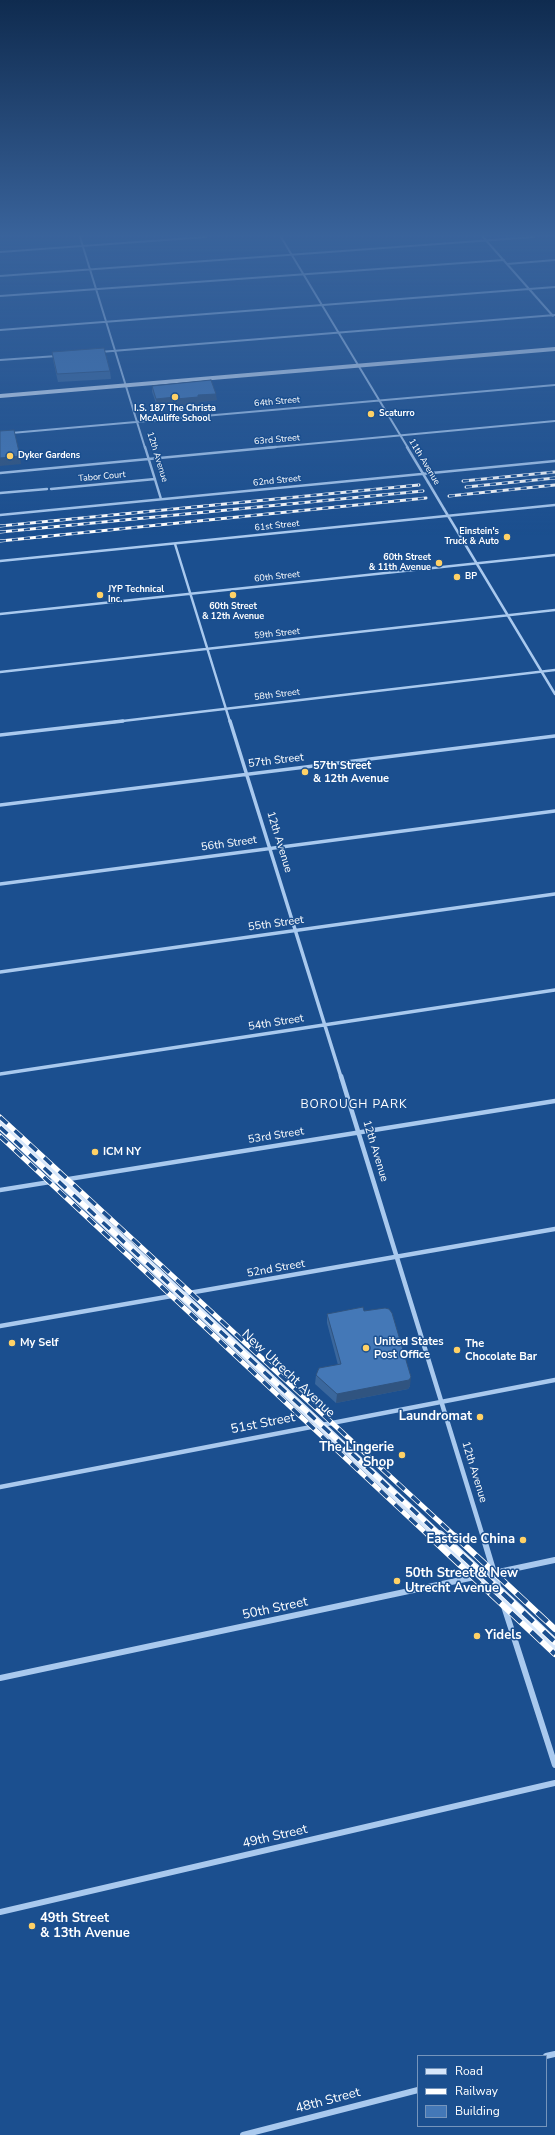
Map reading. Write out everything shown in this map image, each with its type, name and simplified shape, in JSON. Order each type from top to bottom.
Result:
[{"type":"main road","points":[[0,396],[555,349]]},
{"type":"main road","name":"New Utrecht Avenue","points":[[0,1125],[321,1424],[555,1645]]},
{"type":"street","name":"12th Avenue","points":[[111,337],[161,500]]},
{"type":"street","points":[[99,352],[294,337]]},
{"type":"street","name":"11th Avenue","points":[[341,337],[555,694]]},
{"type":"street","points":[[0,360],[62,355]]},
{"type":"street","name":"64th Street","points":[[0,434],[555,385]]},
{"type":"street","name":"63rd Street","points":[[0,473],[555,421]]},
{"type":"street","name":"62nd Street","points":[[0,515],[555,461]]},
{"type":"street","name":"Tabor Court","points":[[51,489],[154,479]]},
{"type":"street","points":[[0,494],[47,489]]},
{"type":"street","name":"61st Street","points":[[0,561],[555,505]]},
{"type":"street","name":"12th Avenue","points":[[175,544],[359,1132],[494,1574],[555,1765]]},
{"type":"street","name":"60th Street","points":[[0,614],[555,555]]},
{"type":"street","name":"59th Street","points":[[0,672],[555,610]]},
{"type":"street","name":"58th Street","points":[[0,735],[555,670]]},
{"type":"street","name":"57th Street","points":[[0,805],[555,736]]},
{"type":"street","name":"56th Street","points":[[0,884],[555,810]]},
{"type":"street","name":"55th Street","points":[[0,972],[555,894]]},
{"type":"street","name":"54th Street","points":[[0,1074],[555,990]]},
{"type":"street","name":"53rd Street","points":[[0,1190],[555,1101]]},
{"type":"street","name":"52nd Street","points":[[0,1326],[555,1229]]},
{"type":"street","name":"51st Street","points":[[0,1487],[555,1380]]},
{"type":"street","name":"50th Street","points":[[0,1678],[482,1577],[555,1560]]},
{"type":"street","name":"49th Street","points":[[0,1912],[555,1783]]},
{"type":"street","name":"48th Street","points":[[243,2135],[417,2090]]},
{"type":"building","points":[[104,348],[110,371],[57,374],[52,352]]},
{"type":"building","points":[[211,380],[216,394],[198,395],[198,397],[156,399],[152,386]]},
{"type":"building","points":[[14,430],[20,456],[0,458],[0,431]]},
{"type":"building","name":"United States Post Office","points":[[363,1307],[364,1311],[385,1308],[389,1309],[392,1313],[411,1377],[409,1380],[337,1394],[316,1375],[319,1368],[341,1364],[327,1314]]},
{"type":"railway","points":[[463,481],[555,472]]},
{"type":"railway","points":[[466,487],[555,478]]},
{"type":"railway","points":[[0,526],[419,485]]},
{"type":"railway","points":[[449,496],[555,485]]},
{"type":"railway","points":[[0,532],[423,491]]},
{"type":"railway","points":[[0,541],[426,498]]},
{"type":"railway","points":[[0,1117],[456,1537]]},
{"type":"railway","points":[[0,1127],[442,1537]]},
{"type":"railway","points":[[0,1136],[430,1537]]},
{"type":"railway","points":[[429,1536],[555,1654]]},
{"type":"railway","points":[[441,1536],[555,1642]]},
{"type":"railway","points":[[455,1536],[555,1629]]},
{"type":"place","name":"I.S. 187 The Christa McAuliffe School","points":[[175,397]]},
{"type":"place","name":"Scaturro","points":[[371,414]]},
{"type":"place","name":"Dyker Gardens","points":[[10,456]]},
{"type":"place","name":"Einstein's Truck & Auto","points":[[507,537]]},
{"type":"place","name":"60th Street & 11th Avenue","points":[[439,563]]},
{"type":"place","name":"BP","points":[[457,577]]},
{"type":"place","name":"JYP Technical Inc.","points":[[100,595]]},
{"type":"place","name":"60th Street & 12th Avenue","points":[[233,595]]},
{"type":"place","name":"57th Street & 12th Avenue","points":[[305,772]]},
{"type":"place","name":"ICM NY","points":[[95,1152]]},
{"type":"place","name":"My Self","points":[[12,1343]]},
{"type":"place","name":"United States Post Office","points":[[366,1348]]},
{"type":"place","name":"The Chocolate Bar","points":[[457,1350]]},
{"type":"place","name":"Laundromat","points":[[480,1417]]},
{"type":"place","name":"The Lingerie Shop","points":[[402,1455]]},
{"type":"place","name":"Eastside China","points":[[523,1540]]},
{"type":"place","name":"50th Street & New Utrecht Avenue","points":[[397,1581]]},
{"type":"place","name":"Yidels","points":[[477,1636]]},
{"type":"place","name":"49th Street & 13th Avenue","points":[[32,1926]]},
{"type":"district","name":"BOROUGH PARK","points":[[354,1105]]}]
